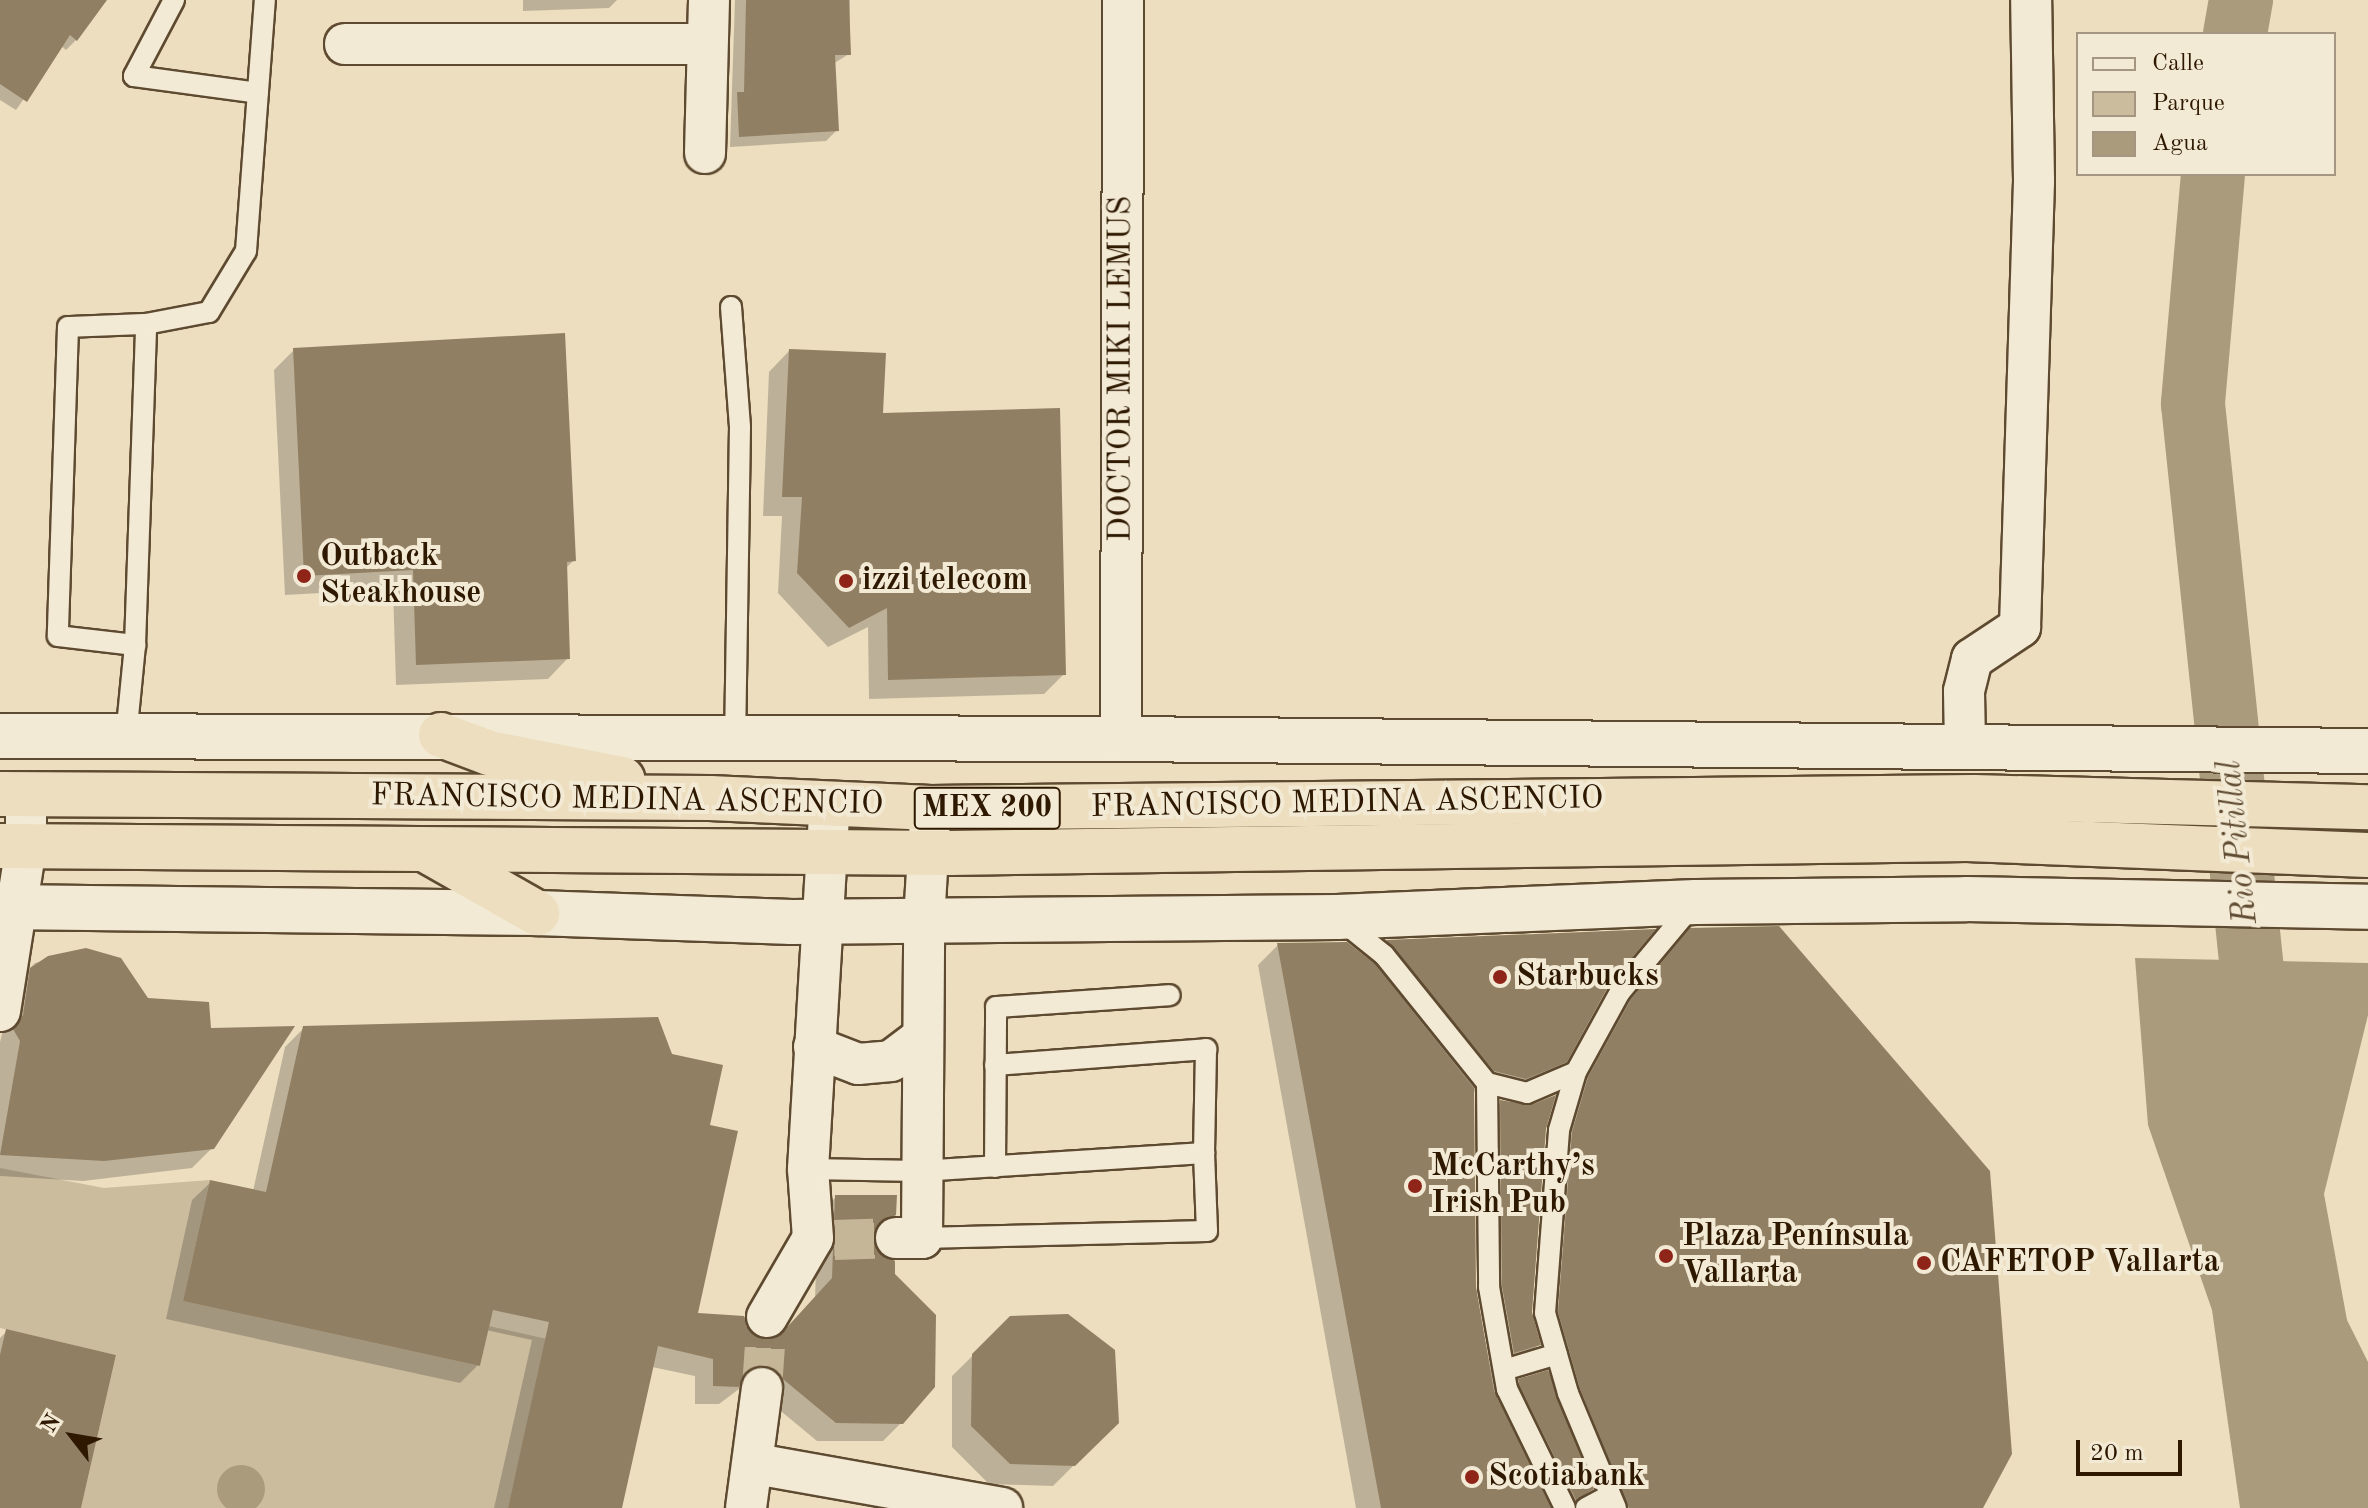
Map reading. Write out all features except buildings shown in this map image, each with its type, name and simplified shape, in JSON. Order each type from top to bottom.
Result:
[{"type":"highway","points":[[441,735],[489,753],[710,798]]},
{"type":"highway","name":"FRANCISCO MEDINA ASCENCIO","points":[[13,795],[710,798],[931,808],[1974,797],[2368,807]]},
{"type":"highway","name":"FRANCISCO MEDINA ASCENCIO","points":[[13,846],[930,853],[1967,839],[2368,855]]},
{"type":"highway","points":[[424,849],[537,913]]},
{"type":"main road","points":[[0,736],[441,735],[1971,744],[2368,751]]},
{"type":"main road","points":[[9,908],[537,913],[924,921],[1337,917],[1696,902],[1966,899],[2368,907]]},
{"type":"street","points":[[705,153],[709,0]]},
{"type":"street","name":"DOCTOR MIKI LEMUS","points":[[1121,739],[1123,0]]},
{"type":"street","points":[[1971,744],[1964,691],[1972,659],[2020,627],[2034,181],[2031,0]]},
{"type":"street","points":[[345,44],[707,44]]},
{"type":"street","points":[[0,1011],[13,846],[13,795]]},
{"type":"street","points":[[767,1317],[824,1239],[808,1169],[830,803]]},
{"type":"street","points":[[909,1238],[920,1171],[924,921],[931,808]]},
{"type":"street","points":[[814,1047],[858,1064],[891,1061],[922,1038]]},
{"type":"street","points":[[746,1508],[756,1464],[762,1388]]},
{"type":"street","points":[[756,1464],[951,1504],[1002,1508]]},
{"type":"lane","points":[[174,0],[134,76],[258,93]]},
{"type":"lane","points":[[135,645],[58,636],[68,327],[146,324],[209,312],[246,251],[265,0]]},
{"type":"lane","points":[[731,307],[740,441],[735,737]]},
{"type":"lane","points":[[126,737],[135,645],[146,324]]},
{"type":"lane","points":[[1586,1508],[1613,1502],[1557,1354],[1545,1313],[1549,1213],[1559,1130],[1576,1072],[1620,992],[1696,902]]},
{"type":"lane","points":[[1337,917],[1384,955],[1487,1083],[1527,1093],[1576,1072]]},
{"type":"lane","points":[[995,1167],[996,1007],[1170,995]]},
{"type":"lane","points":[[909,1238],[1207,1231],[1204,1153],[1206,1049],[995,1065]]},
{"type":"lane","points":[[1487,1083],[1489,1287],[1507,1389],[1565,1508]]},
{"type":"lane","points":[[808,1169],[920,1171],[1204,1153]]},
{"type":"lane","points":[[1504,1370],[1557,1354]]},
{"type":"green space","points":[[0,1168],[104,1188],[210,1180],[183,1301],[480,1366],[489,1326],[547,1339],[508,1508],[81,1508],[116,1355],[0,1328]]},
{"type":"water","points":[[2135,958],[2368,963],[2368,1015],[2324,1194],[2347,1320],[2368,1362],[2368,1508],[2240,1508],[2212,1310],[2148,1125]]},
{"type":"water","points":[[232,1467],[250,1467],[263,1480],[263,1498],[253,1509],[229,1509],[219,1498],[219,1480]]},
{"type":"waterway","name":"Rio Pitillal","points":[[2235,32],[2241,0]]},
{"type":"waterway","name":"Rio Pitillal","points":[[2213,176],[2193,404],[2260,1047]]},
{"type":"tunnel","points":[[834,1240],[896,1238]]},
{"type":"tunnel","points":[[762,1388],[767,1317]]},
{"type":"place","name":"Outback Steakhouse","points":[[304,576]]},
{"type":"place","name":"izzi telecom","points":[[846,581]]},
{"type":"place","name":"Starbucks","points":[[1500,977]]},
{"type":"place","name":"McCarthy’s Irish Pub","points":[[1415,1186]]},
{"type":"place","name":"Plaza Península Vallarta","points":[[1666,1256]]},
{"type":"place","name":"CAFETOP Vallarta","points":[[1924,1263]]},
{"type":"place","name":"Scotiabank","points":[[1472,1477]]}]
